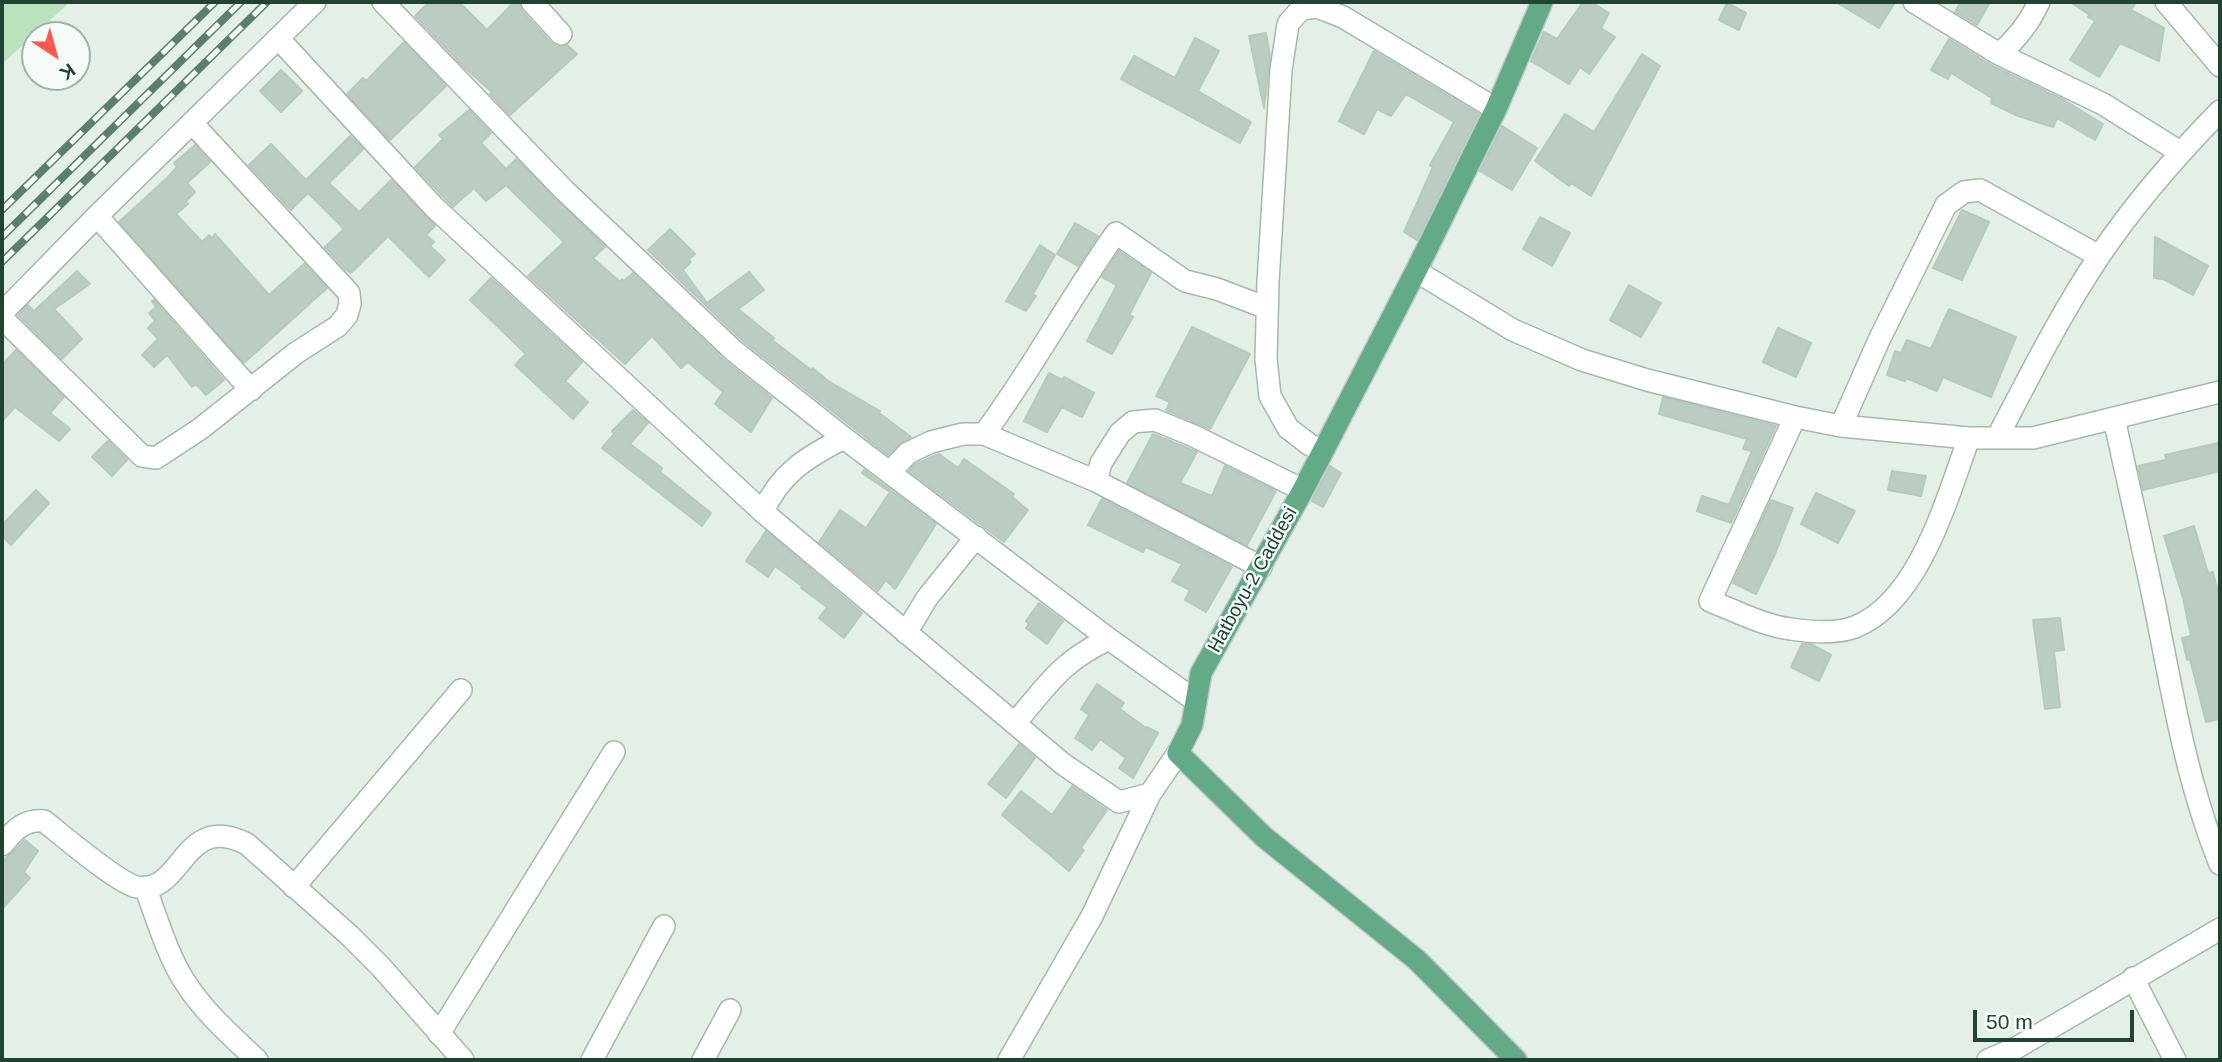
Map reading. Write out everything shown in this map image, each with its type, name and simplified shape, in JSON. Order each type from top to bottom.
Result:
[{"type":"main road","name":"Hatboyu-2 Caddesi","points":[[1178,753],[1192,725],[1201,673],[1303,490],[1416,271],[1496,109],[1542,2]]},
{"type":"main road","points":[[1178,753],[1264,837],[1417,960],[1516,1060]]},
{"type":"street","points":[[192,124],[349,293],[351,304],[347,315],[338,326],[296,353],[251,390],[156,458],[142,456],[2,316],[97,216],[315,2]]},
{"type":"street","points":[[383,2],[564,190],[734,351],[1109,639],[1196,701]]},
{"type":"street","points":[[532,2],[561,34]]},
{"type":"street","points":[[1290,2],[1281,69],[1266,359],[1270,396],[1288,428],[1310,445],[1323,450]]},
{"type":"street","points":[[1914,2],[1999,54],[2103,104],[2180,152]]},
{"type":"street","points":[[1999,54],[2017,39],[2039,2]]},
{"type":"street","points":[[2166,2],[2220,66]]},
{"type":"street","points":[[1288,24],[1301,9],[1317,7],[1343,17],[1496,109]]},
{"type":"street","points":[[278,38],[434,208],[763,512],[1063,764],[1119,802],[1150,794]]},
{"type":"street","points":[[1997,438],[2099,256],[2149,188],[2220,111]]},
{"type":"street","points":[[1841,426],[1920,254],[1946,205],[1954,197],[1964,192],[1980,190],[2099,256]]},
{"type":"street","points":[[97,216],[251,390]]},
{"type":"street","points":[[984,434],[1015,392],[1116,233],[1185,281],[1267,307]]},
{"type":"street","points":[[1416,271],[1513,330],[1582,360],[1647,380],[1841,426],[1969,438],[2033,438],[2213,393],[2220,377]]},
{"type":"street","points":[[1795,417],[1710,601],[1790,629],[1827,631],[1855,627],[1893,601],[1923,552],[1969,438]]},
{"type":"street","points":[[2114,418],[2155,605],[2183,754],[2220,864]]},
{"type":"street","points":[[1096,481],[1101,463],[1120,433],[1133,422],[1155,420],[1194,436],[1303,490]]},
{"type":"street","points":[[890,472],[908,453],[931,442],[962,434],[984,434],[1096,481],[1261,567]]},
{"type":"street","points":[[763,512],[770,494],[787,473],[815,453],[844,438]]},
{"type":"street","points":[[906,633],[926,598],[976,537]]},
{"type":"street","points":[[1014,723],[1064,666],[1084,650],[1109,639]]},
{"type":"street","points":[[294,887],[461,690]]},
{"type":"street","points":[[439,1034],[614,752]]},
{"type":"street","points":[[1009,1060],[1092,916],[1150,794],[1178,753]]},
{"type":"street","points":[[2,845],[22,824],[44,821],[120,879],[136,887],[145,887],[166,879],[200,842],[227,837],[247,844],[381,967],[463,1060]]},
{"type":"street","points":[[145,887],[184,980],[205,1009],[257,1060]]},
{"type":"street","points":[[592,1060],[664,926]]},
{"type":"street","points":[[1988,1060],[2020,1054],[2133,978],[2220,929]]},
{"type":"street","points":[[2133,978],[2175,1060]]},
{"type":"street","points":[[703,1060],[730,1010]]},
{"type":"green space","points":[[2,2],[70,2],[49,21],[21,21],[21,47],[2,64]]},
{"type":"building","points":[[429,2],[459,2],[487,30],[514,2],[519,2],[522,11],[551,43],[558,47],[567,45],[577,54],[510,115],[490,94],[492,92],[415,16]]},
{"type":"building","points":[[1583,2],[1591,2],[1609,13],[1601,28],[1615,37],[1589,74],[1580,67],[1569,84],[1531,61],[1544,32],[1557,39]]},
{"type":"building","points":[[1836,2],[1895,2],[1879,28]]},
{"type":"building","points":[[1961,2],[1990,2],[1977,25],[1955,12]]},
{"type":"building","points":[[2070,2],[2136,2],[2131,10],[2164,28],[2159,61],[2120,43],[2099,77],[2070,60],[2095,21]]},
{"type":"building","points":[[1727,3],[1746,13],[1739,30],[1719,20]]},
{"type":"building","points":[[1266,33],[1270,56],[1264,108],[1249,36]]},
{"type":"building","points":[[1195,38],[1219,51],[1198,91],[1251,122],[1240,143],[1121,79],[1134,56],[1175,78]]},
{"type":"building","points":[[1949,39],[1993,66],[2064,100],[2103,124],[2095,140],[2057,118],[2053,127],[2018,116],[1991,103],[1992,98],[1951,73],[1948,79],[1931,70]]},
{"type":"building","points":[[404,42],[446,86],[390,140],[347,94],[363,78],[366,81]]},
{"type":"building","points":[[1374,51],[1479,114],[1417,240],[1404,232],[1433,167],[1430,165],[1454,122],[1406,94],[1391,116],[1377,109],[1364,134],[1339,121]]},
{"type":"building","points":[[1642,54],[1660,66],[1591,196],[1571,183],[1569,186],[1535,161],[1565,114],[1594,132]]},
{"type":"building","points":[[281,70],[302,91],[281,112],[260,91]]},
{"type":"building","points":[[469,110],[491,133],[481,143],[506,169],[516,159],[605,247],[593,258],[620,282],[633,273],[725,361],[772,398],[751,432],[715,404],[723,392],[688,362],[681,368],[652,336],[625,364],[528,276],[564,242],[506,185],[486,201],[474,188],[453,207],[415,167],[443,139],[439,135]]},
{"type":"building","points":[[1502,126],[1537,148],[1512,190],[1480,171]]},
{"type":"building","points":[[350,136],[363,149],[329,183],[359,212],[391,180],[435,226],[426,235],[434,242],[430,246],[445,260],[429,277],[388,236],[351,273],[346,270],[325,247],[344,229],[308,193],[291,210],[249,165],[271,144],[306,180]]},
{"type":"building","points":[[195,145],[210,162],[187,183],[195,192],[186,201],[188,204],[176,214],[202,242],[209,235],[212,238],[215,234],[269,295],[304,264],[327,288],[244,363],[119,222],[167,178],[177,167],[174,163]]},
{"type":"building","points":[[1962,210],[1989,222],[1962,280],[1933,268]]},
{"type":"building","points":[[1540,217],[1570,233],[1552,266],[1523,249]]},
{"type":"building","points":[[1075,223],[1098,236],[1078,266],[1057,254]]},
{"type":"building","points":[[670,229],[695,254],[683,270],[707,303],[749,272],[764,290],[738,309],[811,370],[813,368],[828,381],[880,411],[879,413],[911,437],[888,455],[743,341],[648,250]]},
{"type":"building","points":[[2155,237],[2208,266],[2193,295],[2163,279],[2154,278]]},
{"type":"building","points":[[1040,245],[1055,255],[1026,311],[1006,301]]},
{"type":"building","points":[[1119,251],[1151,273],[1129,315],[1133,317],[1112,354],[1087,341],[1117,285],[1102,277]]},
{"type":"building","points":[[77,271],[90,284],[54,309],[82,339],[62,359],[18,315],[28,305],[34,311]]},
{"type":"building","points":[[491,278],[582,362],[565,381],[588,402],[573,419],[515,365],[526,354],[470,300]]},
{"type":"building","points":[[1629,285],[1661,303],[1641,337],[1610,320]]},
{"type":"building","points":[[154,300],[224,380],[206,395],[196,384],[192,387],[167,355],[154,367],[142,355],[158,339],[148,328],[155,321],[149,313],[156,307],[152,301]]},
{"type":"building","points":[[1949,309],[2016,337],[1991,397],[1943,377],[1937,391],[1906,378],[1905,381],[1887,375],[1895,351],[1901,353],[1907,340],[1931,349]]},
{"type":"building","points":[[1192,327],[1250,354],[1210,429],[1166,410],[1170,402],[1156,396]]},
{"type":"building","points":[[1778,328],[1811,343],[1796,377],[1763,362]]},
{"type":"building","points":[[16,350],[64,397],[50,413],[70,429],[59,441],[15,407],[2,421],[2,365]]},
{"type":"building","points":[[1049,373],[1062,380],[1064,377],[1094,393],[1082,417],[1062,407],[1047,432],[1024,421]]},
{"type":"building","points":[[1663,397],[1776,426],[1731,523],[1697,511],[1702,496],[1729,505],[1752,451],[1743,449],[1747,439],[1659,414]]},
{"type":"building","points":[[633,410],[648,423],[630,444],[662,468],[660,472],[711,513],[702,526],[602,448],[614,434],[612,431]]},
{"type":"building","points":[[1153,434],[1197,452],[1180,483],[1212,496],[1225,466],[1276,491],[1247,545],[1127,483]]},
{"type":"building","points":[[108,441],[127,460],[112,476],[92,457]]},
{"type":"building","points":[[2218,443],[2220,471],[2143,490],[2138,466],[2166,460],[2165,455]]},
{"type":"building","points":[[939,454],[958,468],[964,459],[1014,494],[1012,497],[1028,510],[1004,542],[909,471],[916,464]]},
{"type":"building","points":[[1330,466],[1341,473],[1323,507],[1312,501]]},
{"type":"building","points":[[864,470],[936,524],[895,589],[886,580],[878,591],[819,542],[840,510],[866,528],[890,492],[862,473]]},
{"type":"building","points":[[1892,471],[1926,476],[1921,496],[1888,490]]},
{"type":"building","points":[[36,490],[49,503],[11,545],[2,536],[2,525]]},
{"type":"building","points":[[1816,493],[1855,511],[1838,543],[1801,524]]},
{"type":"building","points":[[1102,499],[1232,567],[1206,612],[1185,600],[1190,590],[1172,581],[1182,564],[1146,547],[1143,552],[1088,525]]},
{"type":"building","points":[[1771,500],[1793,508],[1756,594],[1733,583]]},
{"type":"building","points":[[2194,526],[2208,573],[2213,572],[2220,601],[2220,719],[2206,722],[2182,638],[2191,636],[2183,598],[2164,536]]},
{"type":"building","points":[[766,531],[862,613],[844,638],[819,618],[827,607],[801,588],[802,586],[775,566],[768,577],[746,561]]},
{"type":"building","points":[[1039,603],[1063,621],[1047,644],[1026,628],[1029,624],[1026,621]]},
{"type":"building","points":[[2060,618],[2064,650],[2054,651],[2060,707],[2045,709],[2033,620]]},
{"type":"building","points":[[1802,644],[1811,644],[1831,655],[1819,681],[1791,667]]},
{"type":"building","points":[[1097,684],[1124,703],[1120,709],[1146,728],[1158,733],[1133,778],[1119,768],[1126,758],[1100,739],[1092,750],[1075,738],[1089,715],[1081,709]]},
{"type":"building","points":[[1019,744],[1035,758],[1006,798],[988,784]]},
{"type":"building","points":[[1072,786],[1107,810],[1069,871],[1002,815],[1021,791],[1052,815]]},
{"type":"building","points":[[25,840],[38,851],[24,872],[30,878],[2,909],[2,862]]},
{"type":"railway","points":[[2,210],[215,2]]},
{"type":"railway","points":[[2,237],[241,2]]},
{"type":"railway","points":[[2,262],[267,2]]}]
